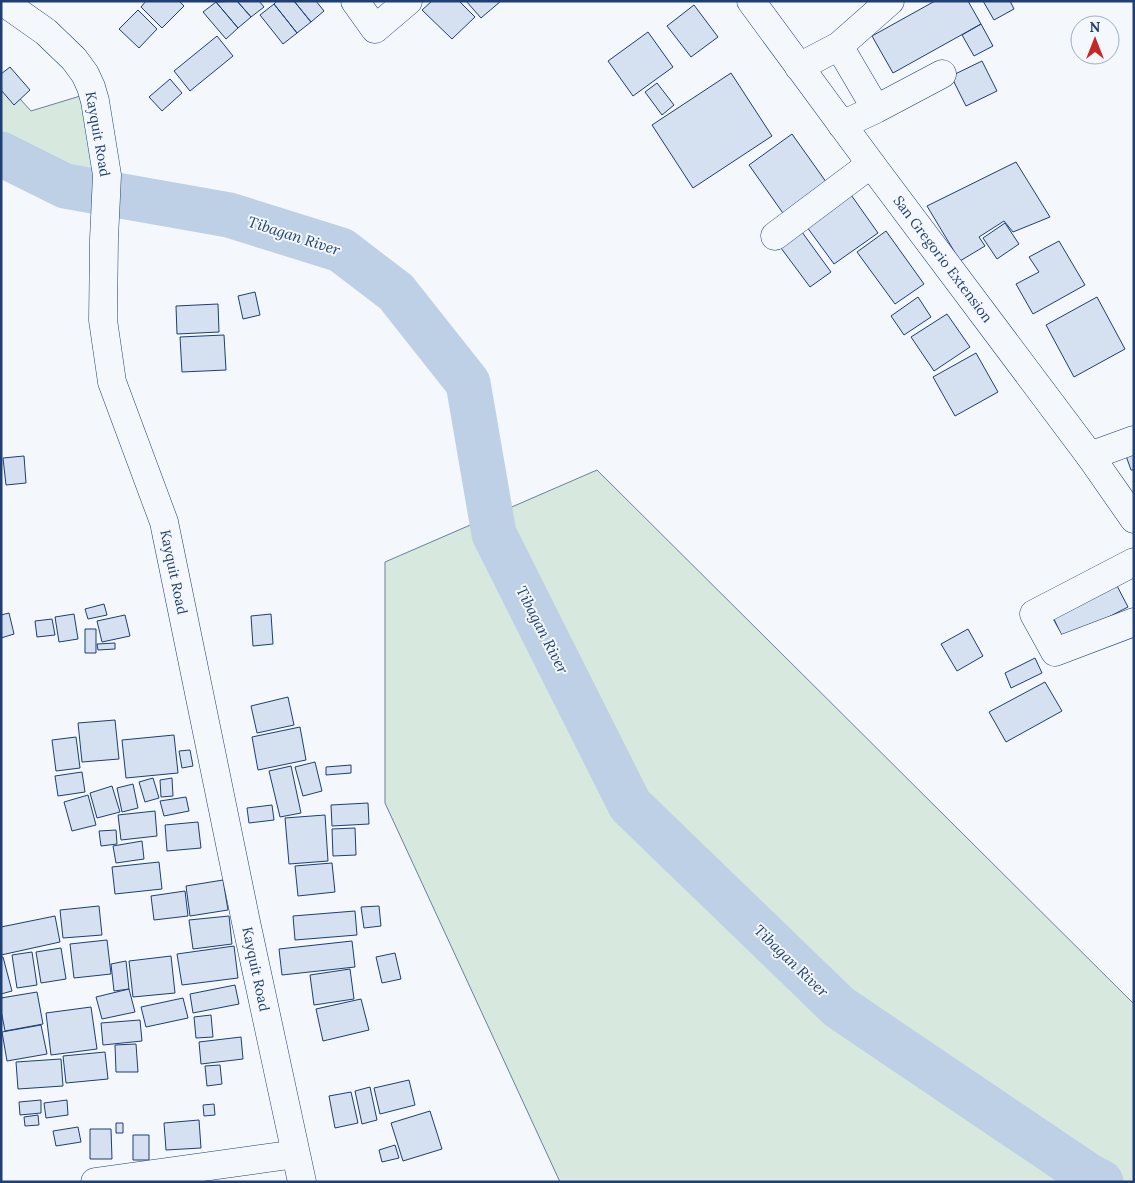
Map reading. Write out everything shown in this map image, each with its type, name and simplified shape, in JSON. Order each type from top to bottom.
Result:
[{"type":"street","name":"Kayquit Road","points":[[2,1],[46,32],[74,59],[85,74],[95,101],[107,176],[103,320],[112,382],[164,522],[248,932],[302,1182]]},
{"type":"street","points":[[355,1],[375,30],[408,1]]},
{"type":"street","name":"San Gregorio Extension","points":[[751,1],[799,68],[1090,456],[1134,519]]},
{"type":"street","points":[[799,68],[839,46],[890,1]]},
{"type":"street","points":[[839,46],[876,109]]},
{"type":"street","points":[[842,125],[942,74]]},
{"type":"street","points":[[775,236],[871,164]]},
{"type":"street","points":[[1090,456],[1134,440]]},
{"type":"street","points":[[1134,562],[1034,614],[1055,652],[1134,622]]},
{"type":"street","points":[[96,1182],[296,1154]]},
{"type":"shaded area","points":[[1,78],[31,111],[90,93],[101,187],[65,186],[1,154]]},
{"type":"shaded area","points":[[597,470],[1134,1004],[1134,1182],[560,1182],[385,803],[385,562]]},
{"type":"building","points":[[146,1],[179,1],[184,6],[162,28],[141,7]]},
{"type":"building","points":[[237,1],[259,1],[264,7],[251,17]]},
{"type":"building","points":[[237,1],[251,17],[238,28],[216,2]]},
{"type":"building","points":[[277,1],[294,1],[311,22],[297,33],[274,4]]},
{"type":"building","points":[[294,1],[316,1],[324,11],[311,22]]},
{"type":"building","points":[[432,1],[459,1],[475,17],[452,39],[422,10]]},
{"type":"building","points":[[466,1],[501,1],[481,18]]},
{"type":"building","points":[[935,1],[968,1],[981,24],[893,73],[872,36]]},
{"type":"building","points":[[983,1],[1010,1],[1014,9],[994,20]]},
{"type":"building","points":[[216,2],[238,28],[226,39],[203,12]]},
{"type":"building","points":[[274,4],[297,33],[283,44],[260,15]]},
{"type":"building","points":[[694,5],[718,37],[691,57],[667,26]]},
{"type":"building","points":[[138,10],[157,29],[139,48],[119,29]]},
{"type":"building","points":[[981,24],[993,46],[974,56],[962,35]]},
{"type":"building","points":[[648,32],[673,67],[633,96],[608,61]]},
{"type":"building","points":[[217,36],[233,56],[190,91],[174,71]]},
{"type":"building","points":[[982,61],[997,91],[966,106],[951,76]]},
{"type":"building","points":[[10,67],[30,90],[14,105],[1,90],[1,74]]},
{"type":"building","points":[[731,73],[772,136],[693,188],[652,125]]},
{"type":"building","points":[[170,79],[182,93],[162,111],[149,97]]},
{"type":"building","points":[[657,83],[674,105],[662,115],[645,92]]},
{"type":"building","points":[[792,134],[829,186],[785,216],[749,165]]},
{"type":"building","points":[[1016,162],[1050,217],[1013,232],[1004,221],[979,237],[985,246],[960,261],[927,206]]},
{"type":"building","points":[[849,192],[878,233],[834,264],[804,223]]},
{"type":"building","points":[[1005,223],[1019,244],[997,259],[983,238]]},
{"type":"building","points":[[799,228],[831,272],[810,287],[778,244]]},
{"type":"building","points":[[886,231],[924,284],[895,304],[857,252]]},
{"type":"building","points":[[1059,241],[1085,285],[1033,314],[1016,284],[1039,272],[1029,257]]},
{"type":"building","points":[[255,292],[260,315],[243,319],[238,296]]},
{"type":"building","points":[[918,297],[931,317],[904,335],[891,316]]},
{"type":"building","points":[[1097,297],[1125,349],[1074,377],[1046,325]]},
{"type":"building","points":[[218,304],[219,332],[177,334],[176,306]]},
{"type":"building","points":[[947,314],[970,347],[934,371],[911,337]]},
{"type":"building","points":[[224,335],[226,370],[182,372],[180,337]]},
{"type":"building","points":[[976,353],[998,392],[955,416],[933,377]]},
{"type":"building","points":[[1134,450],[1134,470],[1131,470],[1125,453]]},
{"type":"building","points":[[24,456],[26,483],[6,485],[3,458]]},
{"type":"building","points":[[1114,580],[1128,607],[1064,640],[1051,613]]},
{"type":"building","points":[[104,604],[107,615],[88,619],[85,609]]},
{"type":"building","points":[[9,613],[14,634],[1,638],[1,615]]},
{"type":"building","points":[[74,614],[78,639],[59,642],[55,617]]},
{"type":"building","points":[[271,614],[273,644],[253,646],[251,616]]},
{"type":"building","points":[[125,615],[130,636],[102,642],[97,621]]},
{"type":"building","points":[[52,619],[55,635],[37,637],[35,621]]},
{"type":"building","points":[[85,629],[96,629],[96,653],[85,653]]},
{"type":"building","points":[[968,629],[983,656],[957,671],[941,644]]},
{"type":"building","points":[[115,643],[115,649],[98,650],[97,644]]},
{"type":"building","points":[[1035,658],[1042,673],[1011,688],[1005,673]]},
{"type":"building","points":[[1045,682],[1062,711],[1006,742],[989,712]]},
{"type":"building","points":[[288,697],[294,725],[257,733],[251,706]]},
{"type":"building","points":[[115,720],[119,759],[82,762],[78,723]]},
{"type":"building","points":[[300,727],[306,760],[258,770],[252,737]]},
{"type":"building","points":[[174,735],[178,773],[126,778],[122,740]]},
{"type":"building","points":[[76,737],[80,768],[56,771],[52,740]]},
{"type":"building","points":[[190,750],[193,766],[182,768],[179,751]]},
{"type":"building","points":[[315,762],[322,791],[303,796],[295,767]]},
{"type":"building","points":[[351,765],[351,773],[326,775],[326,767]]},
{"type":"building","points":[[291,766],[301,813],[280,817],[269,771]]},
{"type":"building","points":[[82,772],[85,792],[58,796],[55,776]]},
{"type":"building","points":[[153,778],[159,798],[145,802],[139,782]]},
{"type":"building","points":[[172,778],[173,796],[161,797],[160,780]]},
{"type":"building","points":[[133,784],[138,808],[122,812],[117,788]]},
{"type":"building","points":[[112,786],[120,812],[97,818],[90,793]]},
{"type":"building","points":[[88,795],[96,825],[72,831],[64,802]]},
{"type":"building","points":[[186,797],[189,811],[164,816],[160,801]]},
{"type":"building","points":[[368,803],[369,824],[332,826],[331,805]]},
{"type":"building","points":[[272,805],[274,820],[249,823],[247,808]]},
{"type":"building","points":[[155,811],[157,836],[121,840],[118,815]]},
{"type":"building","points":[[325,815],[328,861],[289,864],[285,818]]},
{"type":"building","points":[[198,822],[201,848],[167,851],[165,825]]},
{"type":"building","points":[[355,828],[356,855],[333,856],[332,829]]},
{"type":"building","points":[[116,830],[117,844],[101,846],[99,831]]},
{"type":"building","points":[[142,841],[144,859],[116,863],[113,846]]},
{"type":"building","points":[[159,862],[162,889],[115,894],[112,867]]},
{"type":"building","points":[[332,863],[335,892],[298,896],[295,866]]},
{"type":"building","points":[[223,880],[228,910],[190,916],[186,886]]},
{"type":"building","points":[[185,891],[188,916],[154,920],[151,896]]},
{"type":"building","points":[[99,906],[102,935],[63,938],[60,910]]},
{"type":"building","points":[[379,906],[381,926],[364,928],[361,907]]},
{"type":"building","points":[[355,911],[357,935],[295,940],[293,916]]},
{"type":"building","points":[[55,916],[60,942],[1,955],[1,927]]},
{"type":"building","points":[[229,916],[232,944],[193,949],[189,920]]},
{"type":"building","points":[[107,940],[111,974],[74,978],[70,944]]},
{"type":"building","points":[[352,941],[355,967],[282,975],[279,949]]},
{"type":"building","points":[[234,946],[238,978],[182,985],[177,954]]},
{"type":"building","points":[[61,948],[66,979],[41,983],[36,952]]},
{"type":"building","points":[[32,952],[37,985],[17,988],[12,955]]},
{"type":"building","points":[[395,953],[401,979],[382,983],[376,957]]},
{"type":"building","points":[[171,956],[175,993],[133,997],[129,961]]},
{"type":"building","points":[[3,957],[12,991],[1,994],[1,958]]},
{"type":"building","points":[[126,961],[129,989],[114,991],[111,964]]},
{"type":"building","points":[[350,969],[354,999],[314,1005],[310,975]]},
{"type":"building","points":[[235,985],[239,1004],[193,1013],[190,994]]},
{"type":"building","points":[[129,989],[135,1012],[102,1019],[96,997]]},
{"type":"building","points":[[37,992],[43,1024],[5,1031],[1,998]]},
{"type":"building","points":[[183,998],[188,1018],[146,1027],[141,1007]]},
{"type":"building","points":[[361,999],[369,1030],[323,1041],[316,1009]]},
{"type":"building","points":[[91,1007],[97,1049],[51,1055],[46,1013]]},
{"type":"building","points":[[211,1015],[213,1037],[196,1038],[194,1017]]},
{"type":"building","points":[[140,1020],[142,1041],[103,1045],[101,1023]]},
{"type":"building","points":[[41,1025],[47,1054],[7,1061],[2,1032]]},
{"type":"building","points":[[241,1037],[243,1059],[201,1064],[199,1042]]},
{"type":"building","points":[[136,1044],[138,1072],[116,1072],[115,1045]]},
{"type":"building","points":[[105,1052],[108,1079],[66,1083],[63,1056]]},
{"type":"building","points":[[61,1059],[63,1086],[18,1089],[16,1062]]},
{"type":"building","points":[[220,1065],[222,1084],[207,1086],[205,1066]]},
{"type":"building","points":[[409,1080],[415,1105],[380,1114],[374,1088]]},
{"type":"building","points":[[370,1087],[377,1120],[362,1124],[355,1091]]},
{"type":"building","points":[[351,1092],[358,1123],[335,1128],[329,1096]]},
{"type":"building","points":[[41,1100],[41,1113],[20,1115],[19,1102]]},
{"type":"building","points":[[67,1100],[68,1115],[46,1118],[44,1103]]},
{"type":"building","points":[[214,1104],[215,1115],[204,1116],[203,1105]]},
{"type":"building","points":[[430,1111],[442,1149],[403,1161],[391,1123]]},
{"type":"building","points":[[38,1115],[39,1125],[25,1126],[24,1117]]},
{"type":"building","points":[[199,1120],[201,1148],[166,1150],[164,1123]]},
{"type":"building","points":[[116,1123],[123,1123],[123,1133],[116,1133]]},
{"type":"building","points":[[78,1127],[81,1142],[56,1146],[53,1131]]},
{"type":"building","points":[[90,1129],[111,1129],[112,1159],[90,1159]]},
{"type":"building","points":[[133,1135],[149,1135],[149,1160],[133,1160]]},
{"type":"building","points":[[395,1145],[399,1158],[382,1162],[379,1150]]},
{"type":"waterway","name":"Tibagan River","points":[[1,154],[65,186],[229,215],[341,250],[396,292],[468,383],[494,534],[630,805],[839,1007],[1086,1174],[1101,1182]]}]
